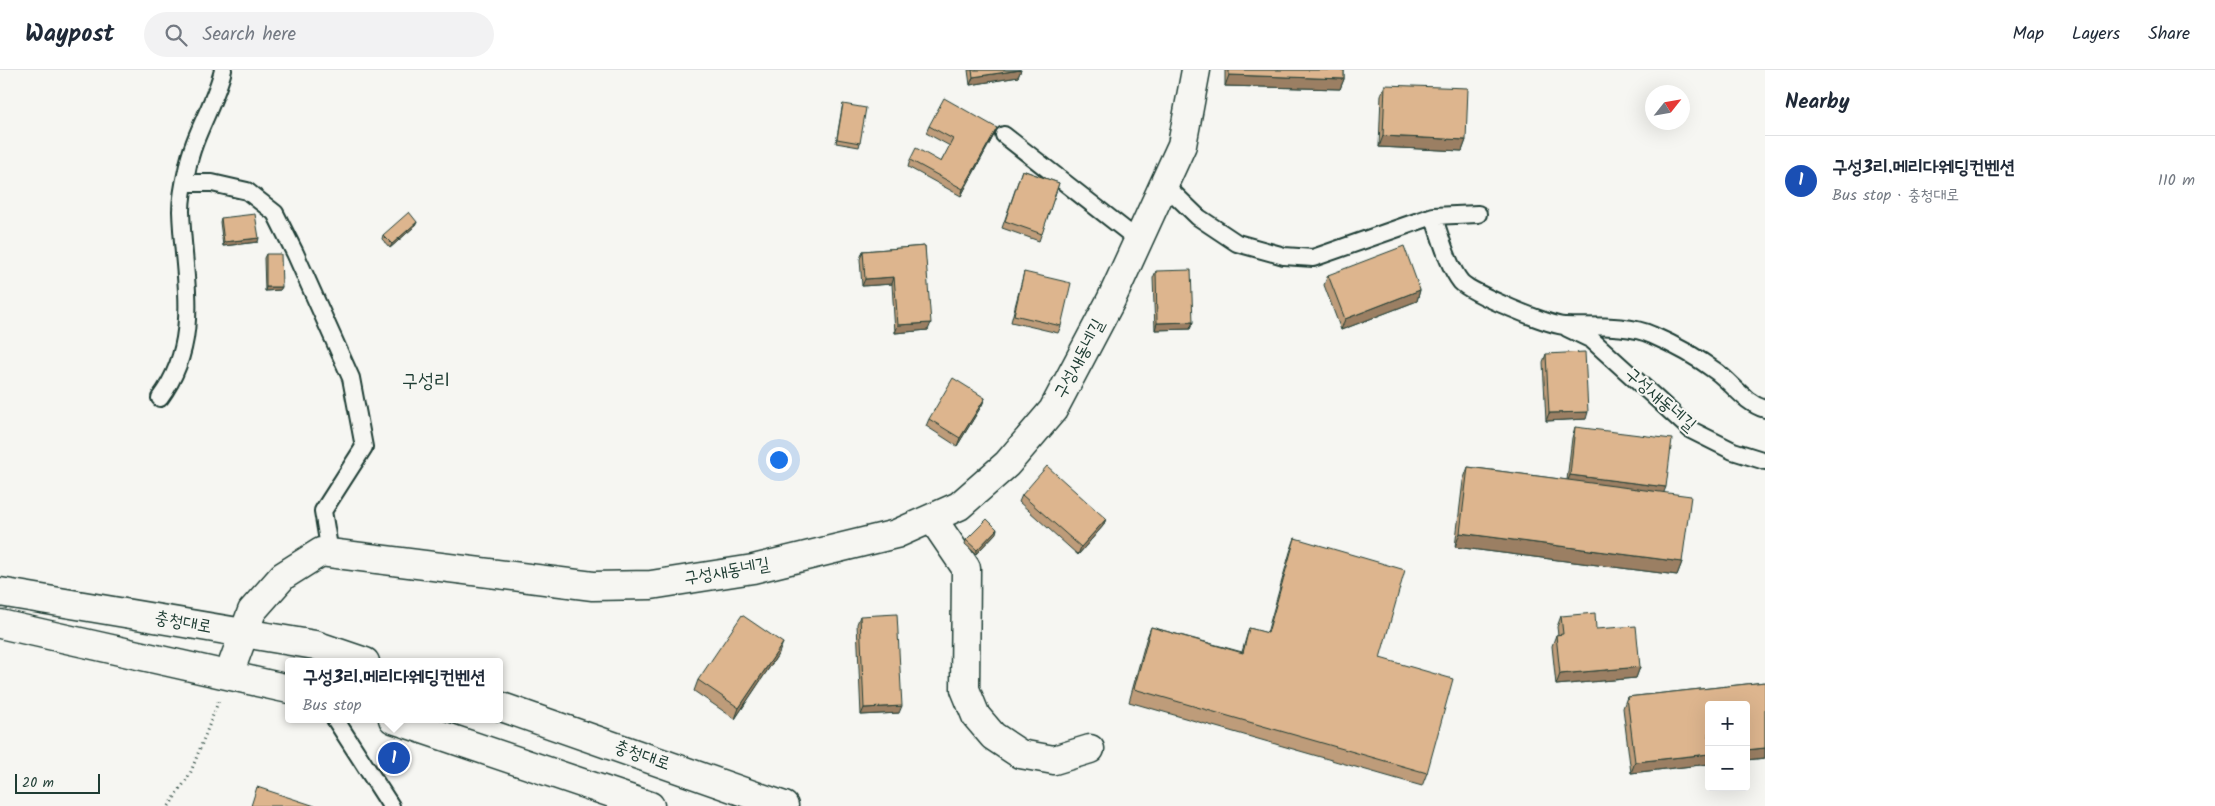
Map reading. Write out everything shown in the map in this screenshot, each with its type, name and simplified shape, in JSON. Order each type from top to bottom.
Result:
[{"type":"street","name":"구성새동네길","points":[[229,674],[252,611],[282,576],[321,552],[593,586],[651,585],[762,567],[896,534],[959,506],[1008,464],[1053,410],[1111,300],[1182,145],[1196,70]]},
{"type":"street","points":[[932,518],[966,568],[965,689],[976,716],[993,736],[1020,754],[1054,760],[1090,749]]},
{"type":"street","name":"충청대로","points":[[0,592],[315,646],[352,658]]},
{"type":"street","points":[[0,624],[285,688]]},
{"type":"street","name":"충청대로","points":[[503,707],[784,806]]},
{"type":"street","points":[[405,723],[650,806]]},
{"type":"lane","points":[[160,398],[170,386],[183,355],[189,310],[181,210],[187,168],[219,89],[223,70]]},
{"type":"lane","points":[[1004,136],[1138,240]]},
{"type":"lane","points":[[185,183],[212,183],[248,191],[275,212],[296,253],[351,378],[364,447],[323,511],[330,553]]},
{"type":"lane","points":[[1164,184],[1198,217],[1237,244],[1284,256],[1313,258],[1433,216],[1478,214]]},
{"type":"lane","name":"구성새동네길","points":[[1433,216],[1452,265],[1462,283],[1509,308],[1562,326],[1592,340],[1691,430],[1733,451],[1765,461]]},
{"type":"lane","name":"구성새동네길","points":[[1562,326],[1603,326],[1649,333],[1688,352],[1719,374],[1754,405],[1765,409]]},
{"type":"lane","points":[[338,723],[392,806]]},
{"type":"path","points":[[168,806],[190,774],[229,674]]},
{"type":"building","points":[[972,70],[1020,70],[973,77]]},
{"type":"building","points":[[1229,70],[1344,70],[1344,79],[1229,75]]},
{"type":"building","points":[[1385,85],[1468,88],[1466,140],[1383,136]]},
{"type":"building","points":[[944,98],[997,128],[963,189],[910,160],[916,148],[941,162],[953,139],[929,126]]},
{"type":"building","points":[[843,104],[866,108],[860,143],[837,139]]},
{"type":"building","points":[[1022,170],[1059,183],[1042,234],[1005,221]]},
{"type":"building","points":[[409,212],[417,222],[392,244],[383,235]]},
{"type":"building","points":[[255,214],[259,238],[224,242],[221,218]]},
{"type":"building","points":[[925,246],[931,323],[898,325],[894,277],[865,279],[863,251]]},
{"type":"building","points":[[1404,246],[1420,290],[1345,319],[1328,275]]},
{"type":"building","points":[[266,254],[281,254],[282,287],[266,287]]},
{"type":"building","points":[[1191,270],[1193,322],[1157,323],[1156,271]]},
{"type":"building","points":[[1024,272],[1071,283],[1061,326],[1014,315]]},
{"type":"building","points":[[1585,352],[1588,412],[1549,413],[1546,354]]},
{"type":"building","points":[[953,378],[985,398],[960,438],[929,419]]},
{"type":"building","points":[[1575,427],[1672,439],[1666,487],[1570,475]]},
{"type":"building","points":[[1047,466],[1106,519],[1081,547],[1022,495]]},
{"type":"building","points":[[1468,467],[1691,496],[1682,562],[1460,533]]},
{"type":"building","points":[[987,519],[997,529],[977,550],[966,540]]},
{"type":"building","points":[[1295,538],[1405,570],[1380,658],[1453,679],[1427,773],[1134,689],[1151,627],[1243,653],[1249,628],[1268,633]]},
{"type":"building","points":[[1595,613],[1596,629],[1636,626],[1640,667],[1560,674],[1556,635],[1563,634],[1561,616]]},
{"type":"building","points":[[897,614],[902,706],[864,708],[860,616]]},
{"type":"building","points":[[742,615],[783,643],[739,708],[698,680]]},
{"type":"building","points":[[1765,682],[1765,748],[1750,750],[1750,701],[1705,701],[1705,754],[1635,762],[1627,697]]},
{"type":"building","points":[[257,787],[315,806],[251,806]]},
{"type":"place","name":"구성3리.메리다웨딩컨벤션","points":[[394,758]]},
{"type":"district","name":"구성리","points":[[426,382]]}]
